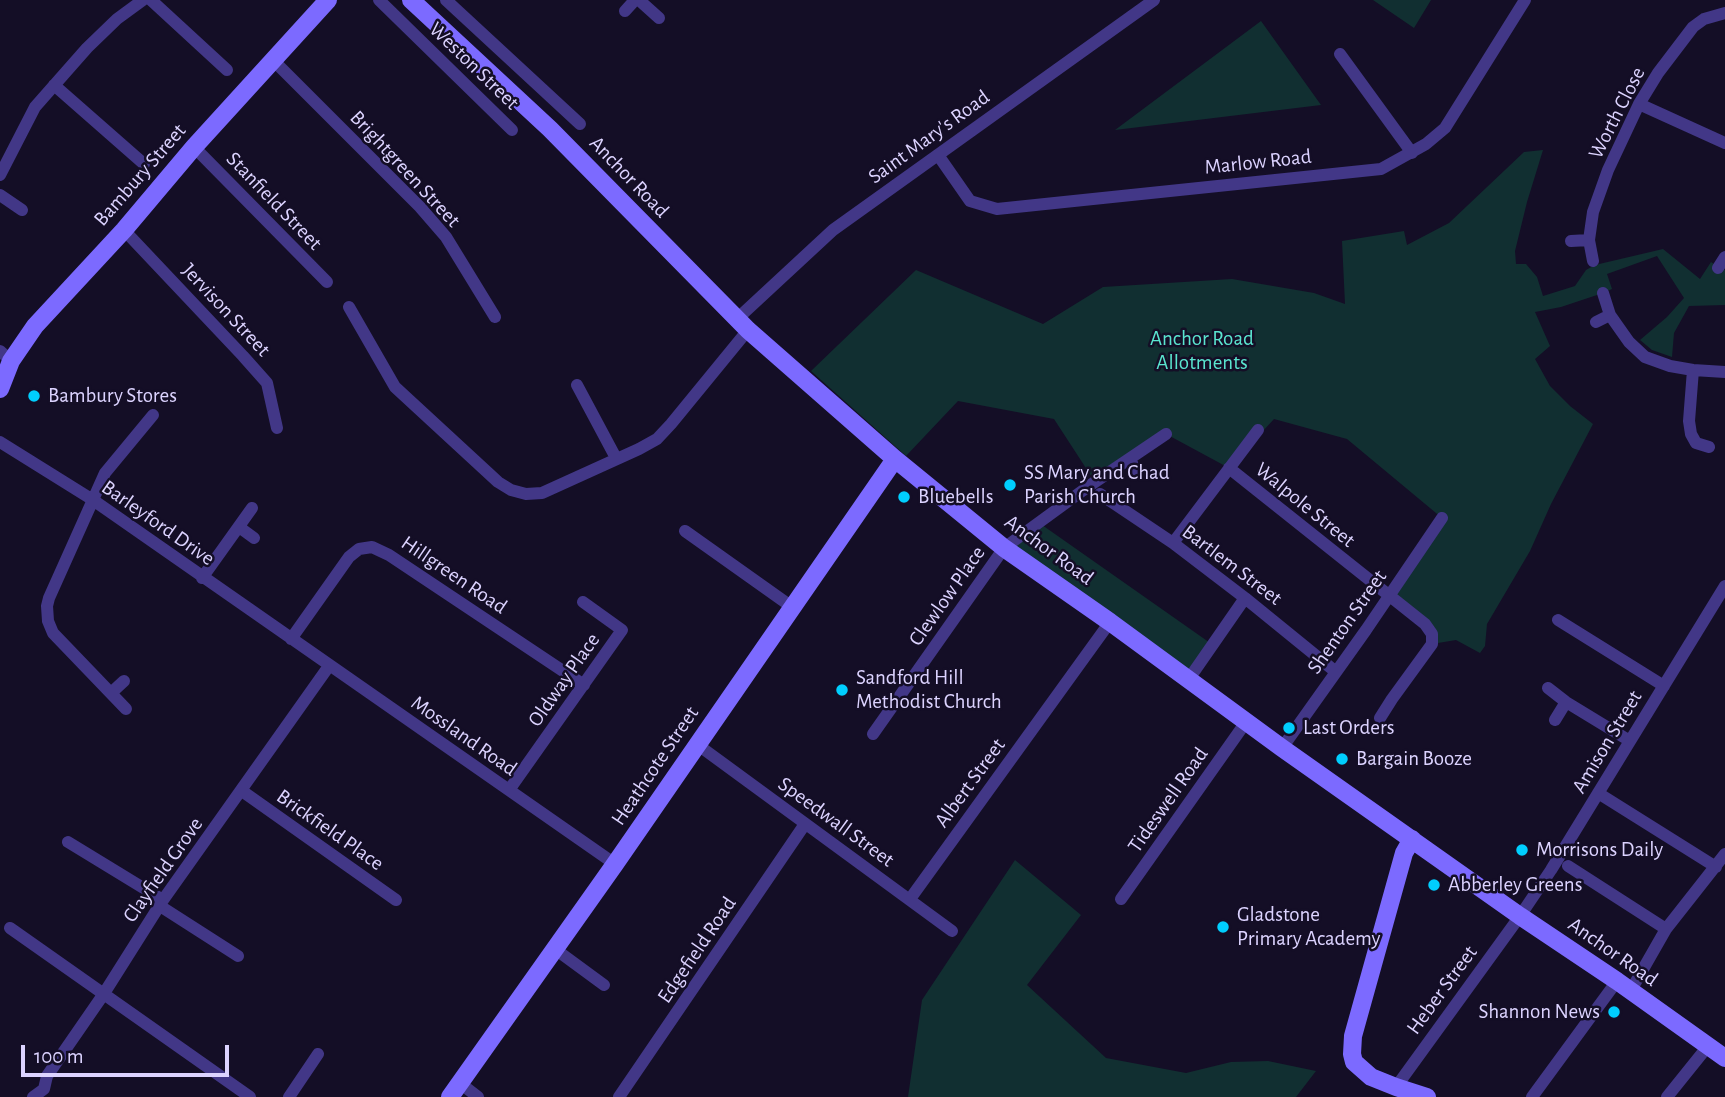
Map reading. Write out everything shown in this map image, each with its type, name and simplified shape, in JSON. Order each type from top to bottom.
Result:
[{"type":"main road","name":"Bambury Street","points":[[0,389],[6,356],[124,230],[194,147],[328,0]]},
{"type":"main road","name":"Anchor Road","points":[[411,0],[550,129],[743,325],[895,459],[1004,548],[1282,748],[1725,1058]]},
{"type":"main road","name":"Heathcote Street","points":[[455,1090],[895,459]]},
{"type":"main road","points":[[1412,839],[1404,852],[1353,1037],[1352,1054],[1354,1062],[1371,1077],[1427,1097]]},
{"type":"street","points":[[0,175],[35,107],[87,48],[117,19],[143,0]]},
{"type":"street","points":[[151,0],[227,70]]},
{"type":"street","name":"Weston Street","points":[[379,0],[512,130]]},
{"type":"street","points":[[446,0],[580,124]]},
{"type":"street","points":[[625,11],[637,0],[659,18]]},
{"type":"street","name":"Saint Mary's Road","points":[[349,307],[395,387],[504,487],[526,494],[542,493],[657,439],[671,424],[743,325],[833,230],[1154,0]]},
{"type":"street","name":"Marlow Road","points":[[937,155],[970,201],[998,209],[1381,169],[1426,145],[1445,128],[1525,0]]},
{"type":"street","name":"Worth Close","points":[[1593,261],[1590,240],[1593,212],[1608,170],[1639,104],[1658,73],[1693,27],[1704,19],[1725,13]]},
{"type":"street","points":[[1340,54],[1412,153]]},
{"type":"street","name":"Brightgreen Street","points":[[272,60],[420,207],[446,237],[495,317]]},
{"type":"street","points":[[54,85],[144,164]]},
{"type":"street","points":[[1639,104],[1725,143]]},
{"type":"street","name":"Stanfield Street","points":[[194,147],[327,282]]},
{"type":"street","points":[[0,195],[22,210]]},
{"type":"street","name":"Jervison Street","points":[[124,230],[267,383],[277,428]]},
{"type":"street","points":[[1571,241],[1590,240]]},
{"type":"street","points":[[1603,293],[1611,315],[1629,342],[1645,357],[1670,366],[1725,372]]},
{"type":"street","points":[[1596,322],[1611,315]]},
{"type":"street","points":[[1693,370],[1689,421],[1691,434],[1698,447]]},
{"type":"street","points":[[578,385],[616,458]]},
{"type":"street","points":[[126,709],[53,633],[47,614],[49,598],[105,473],[153,415]]},
{"type":"street","points":[[1173,543],[1258,430]]},
{"type":"street","name":"Clewlow Place","points":[[873,734],[1004,548],[1166,434]]},
{"type":"street","name":"Barleyford Drive","points":[[0,442],[93,500],[291,639]]},
{"type":"street","points":[[1129,459],[1137,471]]},
{"type":"street","name":"Walpole Street","points":[[1229,468],[1425,624],[1432,634],[1432,644],[1380,718]]},
{"type":"street","name":"Bartlem Street","points":[[1101,495],[1173,543],[1336,672]]},
{"type":"street","points":[[202,578],[252,508]]},
{"type":"street","name":"Shenton Street","points":[[1282,748],[1442,518]]},
{"type":"street","points":[[239,527],[254,538]]},
{"type":"street","points":[[685,531],[792,607]]},
{"type":"street","name":"Hillgreen Road","points":[[291,639],[349,557],[359,549],[372,547],[389,555],[584,685]]},
{"type":"street","name":"Amison Street","points":[[1520,916],[1558,859],[1725,586]]},
{"type":"street","points":[[1187,679],[1194,673],[1245,598]]},
{"type":"street","name":"Oldway Place","points":[[509,790],[622,630],[583,601]]},
{"type":"street","points":[[1558,620],[1664,686]]},
{"type":"street","name":"Albert Street","points":[[910,899],[1110,622]]},
{"type":"street","name":"Mossland Road","points":[[291,639],[615,864]]},
{"type":"street","name":"Clayfield Grove","points":[[43,1095],[47,1076],[162,903],[329,666]]},
{"type":"street","points":[[111,693],[124,681]]},
{"type":"street","points":[[1548,688],[1630,741]]},
{"type":"street","points":[[1555,720],[1566,702]]},
{"type":"street","name":"Tideswell Road","points":[[1121,899],[1246,722]]},
{"type":"street","name":"Speedwall Street","points":[[698,745],[952,931]]},
{"type":"street","name":"Brickfield Place","points":[[242,791],[396,900]]},
{"type":"street","points":[[1598,793],[1716,867]]},
{"type":"street","name":"Edgefield Road","points":[[619,1097],[805,824]]},
{"type":"street","points":[[68,842],[238,956]]},
{"type":"street","points":[[1532,1097],[1623,987],[1725,853]]},
{"type":"street","points":[[1568,866],[1666,929]]},
{"type":"street","name":"Heber Street","points":[[1396,1087],[1520,916]]},
{"type":"street","points":[[10,928],[250,1097]]},
{"type":"street","points":[[555,949],[604,985]]},
{"type":"street","points":[[1667,1097],[1708,1046]]},
{"type":"street","points":[[289,1097],[318,1054]]},
{"type":"street","points":[[455,1090],[478,1097]]},
{"type":"green space","points":[[1373,0],[1431,0],[1414,28]]},
{"type":"green space","points":[[1261,21],[1321,105],[1115,130]]},
{"type":"green space","name":"Anchor Road Allotments","points":[[1543,150],[1515,251],[1516,264],[1526,264],[1537,277],[1543,296],[1575,286],[1586,270],[1595,265],[1663,249],[1700,279],[1711,262],[1725,270],[1725,305],[1689,306],[1674,333],[1672,357],[1652,350],[1640,340],[1684,298],[1657,256],[1607,274],[1612,289],[1561,307],[1535,312],[1550,346],[1535,359],[1550,386],[1593,424],[1530,551],[1487,624],[1485,646],[1480,653],[1456,640],[1432,644],[1432,634],[1389,597],[1442,518],[1347,439],[1274,419],[1229,468],[1166,434],[1095,482],[1054,419],[958,401],[906,456],[811,371],[916,270],[1043,324],[1103,287],[1232,279],[1314,293],[1345,304],[1342,241],[1404,231],[1407,245],[1449,223],[1524,152]]},
{"type":"green space","points":[[1035,520],[1213,645],[1187,679],[1004,548]]},
{"type":"green space","points":[[1015,860],[1081,915],[1027,985],[1106,1058],[1186,1073],[1231,1062],[1268,1061],[1316,1071],[1296,1097],[908,1097],[922,1000]]},
{"type":"place","name":"Bambury Stores","points":[[34,396]]},
{"type":"place","name":"SS Mary and Chad Parish Church","points":[[1010,485]]},
{"type":"place","name":"Bluebells","points":[[904,497]]},
{"type":"place","name":"Sandford Hill Methodist Church","points":[[842,690]]},
{"type":"place","name":"Last Orders","points":[[1289,728]]},
{"type":"place","name":"Bargain Booze","points":[[1342,759]]},
{"type":"place","name":"Morrisons Daily","points":[[1522,850]]},
{"type":"place","name":"Abberley Greens","points":[[1434,885]]},
{"type":"place","name":"Gladstone Primary Academy","points":[[1223,927]]},
{"type":"place","name":"Shannon News","points":[[1614,1012]]}]
